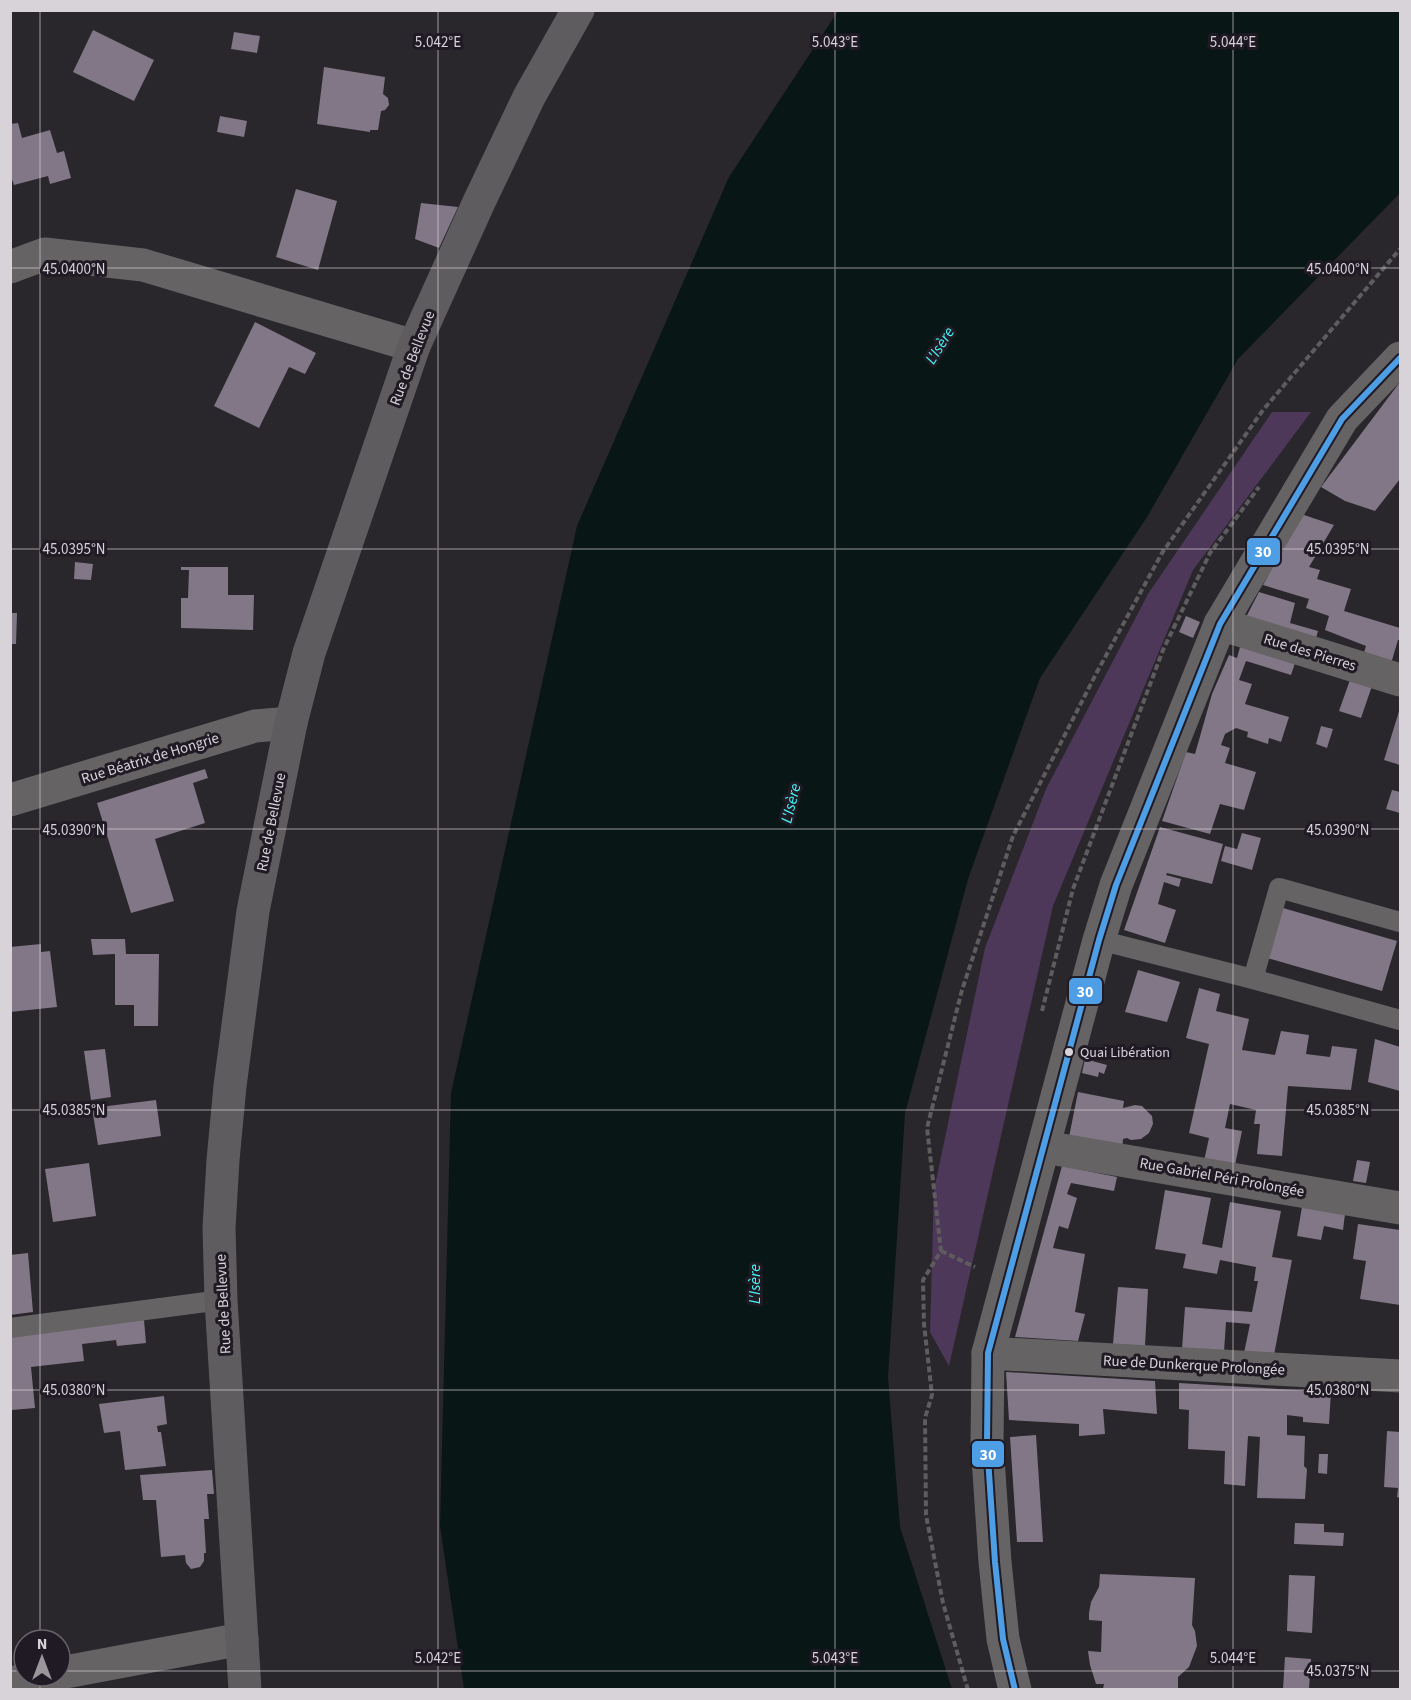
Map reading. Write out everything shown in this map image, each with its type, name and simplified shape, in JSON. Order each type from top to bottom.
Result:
[{"type":"street","name":"Rue de Bellevue","points":[[245,1689],[221,1300],[219,1228],[230,1086],[253,911],[291,723],[309,653],[414,346],[529,97],[578,10]]},
{"type":"street","points":[[10,267],[45,254],[143,264],[414,346]]},
{"type":"street","points":[[1015,1689],[1003,1639],[995,1562],[987,1443],[988,1353],[1099,940],[1116,885],[1220,624],[1342,419],[1401,358]]},
{"type":"street","name":"Rue des Pierres","points":[[1220,624],[1401,680]]},
{"type":"street","name":"Rue Béatrix de Hongrie","points":[[10,800],[255,726],[291,723]]},
{"type":"street","name":"Rue Gabriel Péri Prolongée","points":[[1044,1147],[1401,1208]]},
{"type":"street","name":"Rue de Dunkerque Prolongée","points":[[988,1353],[1401,1376]]},
{"type":"street","points":[[72,1671],[242,1639]]},
{"type":"lane","points":[[1253,978],[1279,888],[1401,922]]},
{"type":"lane","points":[[1099,940],[1253,978],[1401,1020]]},
{"type":"lane","points":[[10,1328],[221,1300]]},
{"type":"path","points":[[968,1689],[943,1603],[926,1515],[925,1418],[932,1395],[924,1324],[923,1280],[941,1251],[927,1128],[962,990],[1012,836],[1162,553],[1263,410],[1401,249]]},
{"type":"path","points":[[941,1251],[978,1269]]},
{"type":"shaded area","points":[[1272,412],[1311,412],[1193,570],[1053,906],[949,1366],[930,1332],[934,1190],[985,948],[1046,789],[1148,594]]},
{"type":"water","name":"L'Isère","points":[[838,11],[1400,11],[1400,193],[1238,359],[1147,517],[1040,678],[968,879],[905,1113],[888,1377],[900,1527],[952,1689],[464,1689],[440,1526],[451,1093],[577,526],[729,177]]},
{"type":"building","points":[[93,30],[154,60],[134,101],[73,72]]},
{"type":"building","points":[[234,32],[260,36],[257,53],[231,49]]},
{"type":"building","points":[[324,67],[385,77],[383,94],[388,98],[389,105],[381,111],[378,130],[370,130],[370,132],[317,124]]},
{"type":"building","points":[[220,116],[247,121],[244,137],[217,132]]},
{"type":"building","points":[[18,123],[22,138],[50,130],[57,153],[64,151],[71,178],[50,184],[48,176],[14,185],[10,174],[10,124]]},
{"type":"building","points":[[296,189],[337,201],[318,270],[276,257]]},
{"type":"building","points":[[421,203],[458,207],[439,248],[415,239]]},
{"type":"building","points":[[255,322],[316,353],[305,374],[289,367],[259,428],[214,406]]},
{"type":"building","points":[[1400,382],[1400,479],[1375,511],[1345,501],[1321,487]]},
{"type":"building","points":[[1301,514],[1334,525],[1309,567],[1320,570],[1317,579],[1351,589],[1344,611],[1400,628],[1400,640],[1398,640],[1390,667],[1362,659],[1366,646],[1325,630],[1329,616],[1306,608],[1309,599],[1263,585]]},
{"type":"building","points":[[75,562],[93,564],[91,580],[74,579]]},
{"type":"building","points":[[181,567],[228,567],[228,595],[254,595],[253,630],[181,628],[181,598],[188,598],[189,570],[181,570]]},
{"type":"building","points":[[1259,592],[1295,603],[1290,623],[1318,631],[1314,645],[1242,625]]},
{"type":"building","points":[[10,613],[17,613],[16,644],[10,644]]},
{"type":"building","points":[[1186,616],[1200,622],[1193,638],[1179,632]]},
{"type":"building","points":[[1242,640],[1297,657],[1291,675],[1246,661],[1239,680],[1252,684],[1245,704],[1289,717],[1281,742],[1269,738],[1268,744],[1247,737],[1248,732],[1236,728],[1225,734],[1221,745],[1230,748],[1225,763],[1256,772],[1244,810],[1220,804],[1210,834],[1162,821],[1186,752],[1195,754],[1212,694],[1229,655],[1237,658]]},
{"type":"building","points":[[1351,677],[1373,683],[1361,718],[1339,711]]},
{"type":"building","points":[[1400,708],[1400,765],[1384,760]]},
{"type":"building","points":[[1321,726],[1333,729],[1327,748],[1316,744]]},
{"type":"building","points":[[205,769],[208,778],[193,783],[205,823],[155,839],[174,901],[131,913],[97,803]]},
{"type":"building","points":[[1392,790],[1400,792],[1400,813],[1386,809]]},
{"type":"building","points":[[1160,827],[1223,844],[1212,884],[1167,873],[1166,875],[1181,879],[1179,887],[1164,882],[1158,904],[1176,910],[1165,943],[1124,930]]},
{"type":"building","points":[[1242,833],[1261,838],[1252,870],[1221,861],[1225,846],[1237,849]]},
{"type":"building","points":[[1283,908],[1397,941],[1382,991],[1267,958]]},
{"type":"building","points":[[91,939],[125,939],[126,954],[159,954],[158,1026],[134,1026],[134,1005],[115,1005],[115,954],[93,955]]},
{"type":"building","points":[[41,944],[41,952],[50,951],[57,1007],[10,1012],[10,947]]},
{"type":"building","points":[[1138,970],[1180,982],[1167,1022],[1125,1012]]},
{"type":"building","points":[[1199,988],[1220,994],[1216,1011],[1249,1019],[1242,1050],[1275,1055],[1281,1031],[1309,1035],[1306,1054],[1330,1057],[1332,1046],[1357,1049],[1351,1090],[1288,1086],[1282,1156],[1257,1154],[1260,1124],[1254,1124],[1256,1110],[1230,1104],[1225,1128],[1242,1131],[1235,1165],[1204,1161],[1209,1138],[1189,1133],[1209,1044],[1186,1038]]},
{"type":"building","points":[[1375,1039],[1400,1047],[1400,1091],[1368,1082]]},
{"type":"building","points":[[105,1049],[111,1097],[91,1100],[84,1051]]},
{"type":"building","points":[[1085,1059],[1107,1065],[1104,1074],[1099,1072],[1098,1077],[1082,1073]]},
{"type":"building","points":[[1078,1092],[1124,1101],[1123,1108],[1142,1106],[1152,1116],[1153,1124],[1149,1133],[1141,1139],[1123,1139],[1122,1151],[1068,1142]]},
{"type":"building","points":[[156,1100],[161,1136],[98,1145],[92,1108]]},
{"type":"building","points":[[1357,1160],[1370,1162],[1366,1183],[1353,1181]]},
{"type":"building","points":[[89,1163],[96,1216],[53,1222],[45,1169]]},
{"type":"building","points":[[1062,1166],[1117,1177],[1114,1191],[1071,1183],[1067,1194],[1077,1198],[1068,1229],[1059,1226],[1053,1248],[1085,1254],[1075,1312],[1085,1314],[1078,1341],[1015,1337]]},
{"type":"building","points":[[1165,1190],[1211,1198],[1202,1244],[1222,1248],[1230,1202],[1281,1211],[1272,1257],[1292,1260],[1274,1355],[1244,1353],[1250,1324],[1226,1322],[1224,1352],[1182,1349],[1185,1307],[1252,1312],[1258,1281],[1254,1281],[1256,1267],[1220,1260],[1217,1274],[1183,1268],[1186,1254],[1155,1249]]},
{"type":"building","points":[[1302,1207],[1345,1214],[1343,1230],[1324,1226],[1321,1240],[1297,1236]]},
{"type":"building","points":[[1358,1224],[1400,1230],[1400,1305],[1360,1299],[1366,1261],[1353,1259]]},
{"type":"building","points":[[28,1253],[33,1312],[10,1315],[10,1255]]},
{"type":"building","points":[[1118,1287],[1148,1289],[1145,1346],[1113,1344]]},
{"type":"building","points":[[144,1320],[146,1343],[117,1346],[116,1340],[82,1344],[84,1361],[31,1367],[35,1408],[12,1410],[10,1335]]},
{"type":"building","points":[[1006,1372],[1155,1381],[1157,1414],[1103,1409],[1105,1434],[1079,1436],[1079,1424],[1009,1420]]},
{"type":"building","points":[[1179,1383],[1331,1392],[1329,1424],[1303,1422],[1303,1417],[1287,1415],[1287,1435],[1305,1436],[1304,1466],[1307,1469],[1305,1499],[1257,1498],[1260,1437],[1248,1436],[1245,1486],[1224,1484],[1225,1451],[1188,1449],[1189,1410],[1179,1409]]},
{"type":"building","points":[[164,1396],[167,1424],[157,1426],[158,1432],[161,1432],[166,1466],[125,1470],[120,1431],[104,1433],[99,1404]]},
{"type":"building","points":[[1387,1431],[1400,1432],[1400,1498],[1397,1497],[1398,1488],[1384,1487]]},
{"type":"building","points":[[1036,1435],[1043,1542],[1017,1542],[1010,1437]]},
{"type":"building","points":[[1319,1454],[1328,1454],[1327,1474],[1318,1473]]},
{"type":"building","points":[[212,1470],[214,1494],[207,1494],[209,1519],[204,1519],[206,1553],[204,1553],[204,1561],[200,1567],[191,1569],[186,1563],[185,1555],[161,1557],[156,1500],[143,1500],[140,1475]]},
{"type":"building","points":[[1295,1523],[1324,1524],[1324,1532],[1344,1533],[1343,1546],[1294,1544]]},
{"type":"building","points":[[1100,1574],[1195,1578],[1192,1625],[1197,1646],[1189,1667],[1178,1677],[1178,1688],[1103,1689],[1104,1684],[1096,1684],[1088,1651],[1101,1652],[1102,1621],[1089,1620],[1089,1613],[1091,1602],[1099,1587]]},
{"type":"building","points":[[1289,1575],[1315,1576],[1312,1633],[1287,1631]]},
{"type":"building","points":[[1285,1657],[1311,1659],[1309,1689],[1283,1689]]},
{"type":"transit line","name":"30","points":[[1015,1690],[1003,1639],[995,1562],[987,1443],[988,1353],[1099,940],[1116,885],[1220,624],[1342,419],[1400,358]]},
{"type":"place","name":"Quai Libération","points":[[1069,1052]]}]
